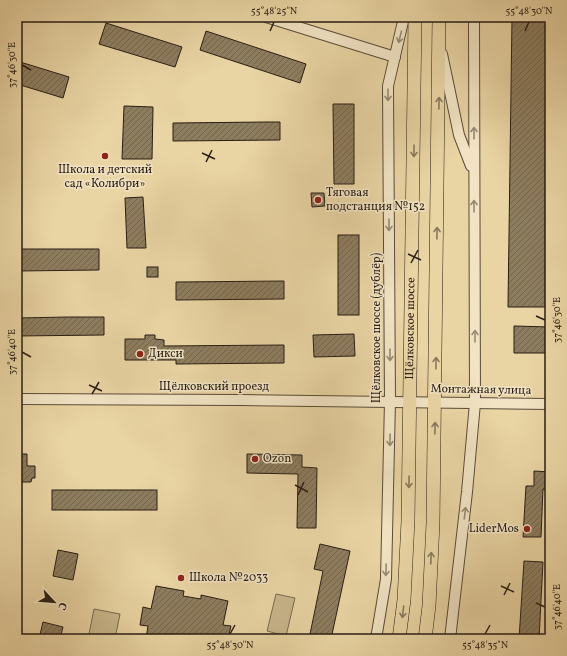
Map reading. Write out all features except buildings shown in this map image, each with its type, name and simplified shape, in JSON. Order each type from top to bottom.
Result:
[{"type":"main road","name":"Щёлковское шоссе","points":[[399,639],[404,600],[408,521],[411,401],[415,17]]},
{"type":"main road","name":"Щёлковское шоссе","points":[[425,639],[429,606],[433,523],[439,17]]},
{"type":"street","points":[[266,17],[394,57]]},
{"type":"street","name":"Щёлковское шоссе (дублёр)","points":[[376,639],[386,579],[390,401],[388,86],[404,17]]},
{"type":"street","points":[[450,639],[466,500],[475,403],[474,17]]},
{"type":"street","points":[[439,40],[459,135],[474,172]]},
{"type":"street","name":"Щёлковский проезд","points":[[17,399],[411,401]]},
{"type":"street","name":"Монтажная улица","points":[[411,401],[550,404]]},
{"type":"shaded area","points":[[276,594],[295,598],[286,636],[267,631]]},
{"type":"shaded area","points":[[94,609],[120,614],[115,639],[88,639]]},
{"type":"place","name":"Школа и детский сад «Колибри»","points":[[105,156]]},
{"type":"place","name":"Тяговая подстанция №152","points":[[318,200]]},
{"type":"place","name":"Дикси","points":[[140,354]]},
{"type":"place","name":"Ozon","points":[[255,459]]},
{"type":"place","name":"LiderMos","points":[[527,529]]},
{"type":"place","name":"Школа №2033","points":[[181,578]]}]
